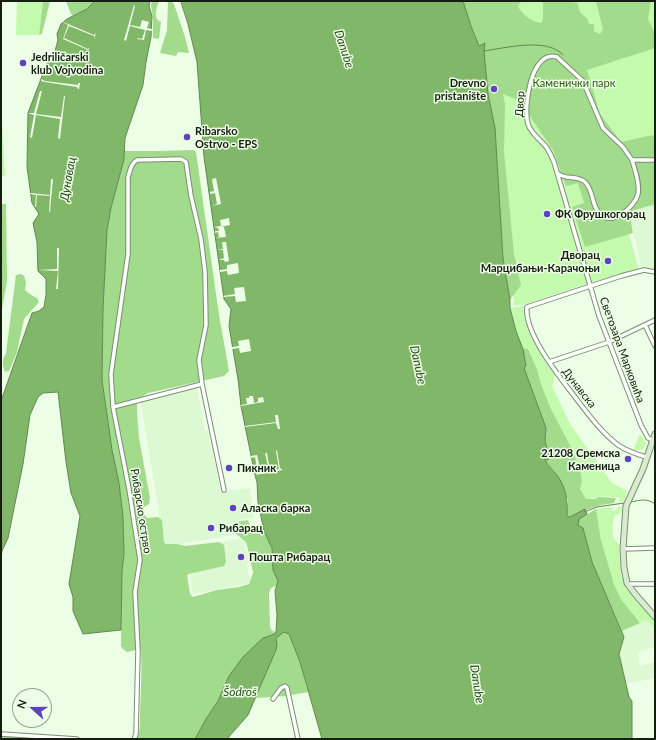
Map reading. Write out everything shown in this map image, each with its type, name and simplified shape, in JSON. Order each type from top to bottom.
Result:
[{"type":"main road","points":[[655,434],[643,469],[626,503],[623,549],[625,575],[628,584],[655,617]]},
{"type":"street","name":"Двор","points":[[590,285],[558,173],[551,154],[530,129],[527,120],[528,99],[533,74],[536,67],[546,56],[552,55],[557,57],[579,77],[585,86],[603,128],[622,147],[632,160]]},
{"type":"street","name":"Рибарско острво","points":[[134,739],[136,734],[138,654],[135,592],[140,560],[129,489],[113,406],[111,374],[128,254],[128,177],[134,161],[181,159],[187,164],[190,191],[201,239],[205,272],[206,325],[199,360],[202,384]]},
{"type":"street","points":[[558,173],[563,177],[576,178],[583,181],[589,188],[599,214],[605,218],[613,219],[623,214],[637,197],[638,186],[632,160],[655,160]]},
{"type":"street","points":[[590,285],[644,270],[651,270],[655,272]]},
{"type":"street","name":"Дунавска","points":[[590,285],[527,306],[527,317],[541,350],[548,362],[594,422],[607,435],[625,449],[646,457]]},
{"type":"street","name":"Светозара Марковића","points":[[590,285],[599,316],[640,425],[652,444]]},
{"type":"street","points":[[548,362],[609,342],[655,320]]},
{"type":"street","points":[[645,325],[655,346]]},
{"type":"street","points":[[113,406],[202,384],[224,490]]},
{"type":"street","points":[[623,549],[655,548]]},
{"type":"street","points":[[628,584],[655,584]]},
{"type":"street","points":[[273,699],[281,688],[285,686],[287,688],[298,739]]},
{"type":"street","points":[[1,734],[77,739]]},
{"type":"shaded area","points":[[655,204],[655,271],[641,266],[629,212]]},
{"type":"shaded area","points":[[197,388],[205,431],[208,431],[221,492],[250,488],[254,518],[238,520],[240,534],[155,548],[160,518],[140,399]]},
{"type":"shaded area","points":[[244,538],[249,563],[247,564],[250,583],[193,594],[190,575],[195,574],[190,548]]},
{"type":"shaded area","points":[[645,620],[655,628],[655,647],[638,652],[640,666],[655,662],[655,678],[626,684],[619,653],[624,637],[622,631]]},
{"type":"green space","points":[[17,1],[43,1],[39,35],[16,35]]},
{"type":"green space","points":[[43,1],[50,1],[42,34],[39,35]]},
{"type":"green space","points":[[66,1],[95,1],[87,9],[73,16]]},
{"type":"green space","points":[[152,1],[159,1],[156,15],[158,20],[161,22],[159,39],[153,38]]},
{"type":"green space","points":[[171,1],[174,4],[189,53],[178,52],[176,56],[160,53],[167,30],[168,2]]},
{"type":"green space","points":[[463,1],[521,1],[518,7],[522,13],[531,20],[541,23],[543,19],[543,3],[540,1],[572,1],[578,3],[581,14],[587,18],[589,24],[594,24],[594,31],[600,34],[603,30],[596,1],[651,1],[648,19],[655,33],[655,48],[587,70],[600,114],[621,142],[653,135],[655,142],[655,204],[629,212],[633,233],[585,247],[572,207],[584,203],[578,183],[566,186],[553,150],[531,118],[523,102],[503,94],[505,104],[504,152],[514,254],[521,285],[510,300],[503,258],[495,128],[488,94],[484,51],[485,44],[479,46]]},
{"type":"green space","name":"Каменички парк","points":[[474,1],[655,1],[655,205],[651,207],[642,201],[624,216],[639,270],[589,283],[526,304],[513,306],[514,298],[512,282]]},
{"type":"green space","points":[[2,119],[5,176],[1,176]]},
{"type":"green space","points":[[194,150],[196,152],[219,315],[229,371],[224,376],[148,393],[137,400],[139,438],[150,498],[149,504],[144,507],[144,513],[147,518],[158,517],[162,520],[164,543],[166,544],[185,546],[219,542],[224,545],[226,562],[224,566],[187,575],[190,594],[193,597],[217,590],[249,584],[253,573],[247,545],[245,541],[235,533],[234,526],[237,522],[248,520],[250,526],[256,533],[266,534],[272,547],[274,569],[278,581],[277,585],[271,588],[269,593],[270,627],[272,631],[276,632],[275,634],[270,635],[229,676],[218,701],[195,739],[137,739],[140,725],[141,649],[127,652],[121,646],[122,571],[124,554],[123,517],[102,380],[103,309],[107,230],[111,208],[124,159],[124,151]]},
{"type":"green space","points":[[1,204],[6,204],[7,282],[1,314]]},
{"type":"green space","points":[[21,274],[24,276],[26,282],[25,290],[37,298],[39,302],[24,319],[17,352],[9,371],[5,372],[3,362],[6,353],[16,275]]},
{"type":"green space","points":[[524,306],[532,333],[555,375],[552,386],[570,424],[612,483],[627,491],[624,501],[619,502],[620,498],[610,497],[586,499],[580,489],[582,482],[572,449],[551,409],[537,369],[528,350],[523,349],[516,331],[510,308]]},
{"type":"green space","points":[[523,349],[528,349],[537,369],[551,409],[572,449],[580,470],[582,482],[580,489],[586,499],[595,499],[599,497],[616,498],[614,503],[596,506],[570,517],[567,515],[568,500],[557,475],[545,460],[549,453],[545,440],[546,428],[523,368]]},
{"type":"green space","points":[[640,434],[646,443],[645,447],[642,450],[633,450]]},
{"type":"green space","points":[[622,506],[620,514],[615,515],[613,522],[613,535],[619,544],[620,571],[624,585],[655,621],[655,628],[645,620],[640,623],[621,599],[614,584],[601,540],[596,509],[613,507],[612,511]]},
{"type":"green space","points":[[596,509],[601,540],[614,584],[621,599],[640,623],[622,631],[592,562],[583,528],[578,525],[579,519]]},
{"type":"green space","points":[[284,632],[289,634],[300,662],[308,692],[286,696],[256,698],[277,643],[276,638]]},
{"type":"green space","points":[[1,734],[57,739],[1,739]]},
{"type":"water","name":"Дунавац","points":[[95,1],[150,1],[149,6],[152,16],[151,37],[143,85],[125,138],[124,159],[111,208],[107,230],[103,309],[102,380],[123,517],[124,554],[122,571],[121,630],[83,634],[73,611],[73,597],[69,584],[80,516],[71,493],[58,392],[43,393],[38,397],[30,415],[23,464],[8,538],[2,551],[1,558],[1,401],[32,313],[39,311],[44,307],[46,295],[46,279],[38,271],[37,242],[33,223],[39,214],[32,203],[27,167],[28,113],[47,63],[55,51],[58,40],[57,34],[61,24],[67,19],[87,9]]},
{"type":"water","points":[[181,1],[463,1],[479,46],[485,43],[484,51],[488,94],[495,128],[503,258],[510,308],[516,331],[523,349],[526,366],[524,368],[546,428],[545,440],[549,457],[548,460],[545,460],[557,475],[564,489],[567,499],[567,516],[570,517],[585,509],[587,514],[579,519],[578,525],[583,528],[592,562],[624,637],[619,654],[629,697],[632,701],[632,739],[322,739],[300,662],[289,634],[284,632],[276,638],[276,650],[248,715],[227,739],[195,739],[218,701],[229,676],[243,657],[263,638],[275,634],[277,615],[275,591],[278,581],[273,570],[272,548],[264,531],[258,502],[257,482],[241,406],[229,326],[231,309],[224,299],[204,157],[197,62]]},
{"type":"pier","points":[[134,5],[130,25],[140,27],[142,20],[149,22],[147,28],[152,29],[152,31],[146,30],[144,40],[137,39],[142,39],[145,30],[130,26],[126,41],[124,40]]},
{"type":"pier","points":[[61,21],[94,35],[96,33],[94,39],[94,36],[69,26],[64,38],[88,49],[90,47],[87,53],[88,50],[63,39],[68,25]]},
{"type":"pier","points":[[41,79],[45,81],[78,85],[78,83],[80,83],[79,89],[77,87],[41,81]]},
{"type":"pier","points":[[40,91],[42,91],[36,114],[61,117],[65,96],[60,139],[58,138],[60,119],[36,115],[32,138],[30,137],[34,115],[28,113],[34,113]]},
{"type":"pier","points":[[216,178],[221,204],[211,206],[217,204],[215,193],[210,194],[210,192],[214,191],[212,179]]},
{"type":"pier","points":[[51,179],[53,179],[49,212],[50,196],[37,195],[35,207],[36,195],[30,193],[50,195]]},
{"type":"pier","points":[[229,218],[230,225],[221,227],[224,227],[226,237],[216,238],[219,237],[218,232],[215,233],[215,231],[219,231],[218,228],[214,227],[221,226],[220,220]]},
{"type":"pier","points":[[222,242],[226,242],[229,261],[225,262],[224,260],[219,260],[224,258],[223,250],[217,250],[223,249]]},
{"type":"pier","points":[[57,248],[59,248],[58,289],[56,289],[58,271],[38,270],[57,269]]},
{"type":"pier","points":[[238,263],[239,273],[228,275],[227,271],[220,272],[220,270],[227,269],[227,265]]},
{"type":"pier","points":[[244,287],[246,301],[236,302],[235,296],[223,296],[235,294],[234,288]]},
{"type":"pier","points":[[249,339],[251,351],[240,353],[239,348],[232,349],[232,347],[239,346],[238,341]]},
{"type":"pier","points":[[249,396],[253,396],[254,403],[258,402],[258,398],[263,397],[264,402],[241,406],[247,404],[246,398],[249,398]]},
{"type":"pier","points":[[275,415],[278,415],[280,429],[278,429],[276,423],[245,427],[276,422]]},
{"type":"pier","points":[[277,450],[280,468],[283,470],[255,475],[258,473],[255,457],[251,458],[251,456],[257,455],[261,473],[269,471],[265,453],[267,453],[270,471],[279,469]]},
{"type":"waterway","points":[[484,51],[514,46],[537,45],[547,46],[563,55]]},
{"type":"waterway","points":[[631,502],[646,500],[655,504]]},
{"type":"waterway","points":[[584,512],[597,507],[624,503]]},
{"type":"place","name":"Jedriličarski klub Vojvodina","points":[[23,63]]},
{"type":"place","name":"Drevno pristanište","points":[[494,89]]},
{"type":"place","name":"Ribarsko Ostrvo - EPS","points":[[187,137]]},
{"type":"place","name":"ФК Фрушкогорац","points":[[547,214]]},
{"type":"place","name":"Дворац Марцибањи-Карачоњи","points":[[608,261]]},
{"type":"place","name":"21208 Сремска Каменица","points":[[628,459]]},
{"type":"place","name":"Пикник","points":[[229,468]]},
{"type":"place","name":"Аласка барка","points":[[233,508]]},
{"type":"place","name":"Рибарац","points":[[211,528]]},
{"type":"place","name":"Пошта Рибарац","points":[[241,557]]},
{"type":"water label","name":"Danube","points":[[344,49]]},
{"type":"water label","name":"Danube","points":[[418,365]]},
{"type":"water label","name":"Danube","points":[[477,684]]},
{"type":"water label","name":"Šodroš","points":[[240,692]]}]
